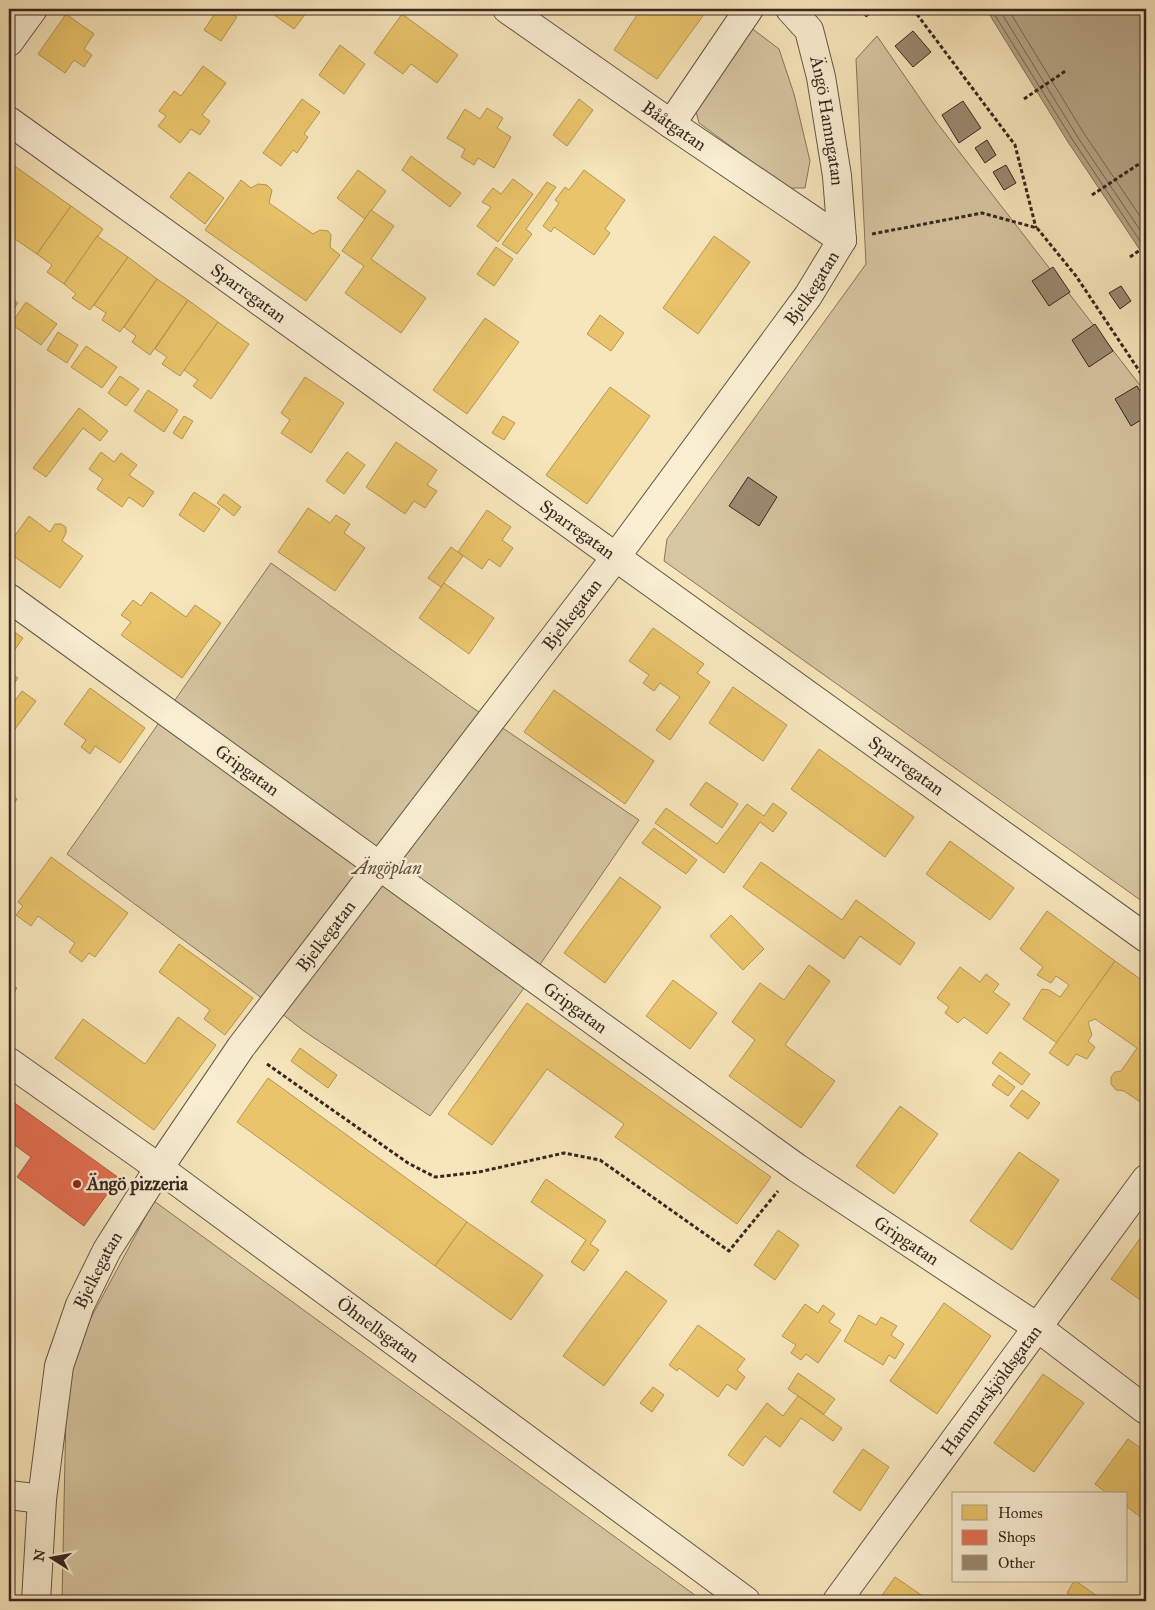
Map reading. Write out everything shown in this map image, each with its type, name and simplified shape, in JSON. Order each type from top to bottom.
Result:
[{"type":"street","points":[[9,42],[33,9]]},
{"type":"street","name":"Bååtgatan","points":[[508,9],[671,124],[842,240]]},
{"type":"street","points":[[671,124],[749,9]]},
{"type":"street","name":"Ängö Hamngatan","points":[[790,9],[809,30],[821,77],[837,176],[842,240]]},
{"type":"street","name":"Sparregatan","points":[[9,120],[615,558],[1146,938]]},
{"type":"street","name":"Bjelkegatan","points":[[36,1601],[42,1499],[59,1366],[80,1305],[107,1250],[159,1168],[241,1047],[615,558],[808,296],[842,240]]},
{"type":"street","name":"Gripgatan","points":[[9,598],[797,1168],[1037,1327],[1146,1410]]},
{"type":"street","name":"Öhnellsgatan","points":[[9,1062],[159,1168],[746,1601]]},
{"type":"street","name":"Hammarskjöldsgatan","points":[[837,1601],[1146,1178]]},
{"type":"street","points":[[9,1496],[42,1499]]},
{"type":"path","points":[[913,9],[1015,146],[1037,228],[1076,276],[1146,381]]},
{"type":"path","points":[[1024,99],[1067,70]]},
{"type":"path","points":[[1092,195],[1139,164]]},
{"type":"path","points":[[842,240],[982,213],[1037,228]]},
{"type":"path","points":[[1130,257],[1146,246]]},
{"type":"path","points":[[241,1047],[408,1163],[435,1177],[479,1172],[564,1153],[600,1160],[729,1251],[797,1168]]},
{"type":"green space","points":[[750,27],[779,49],[794,94],[810,161],[805,188],[788,188],[699,123],[695,108]]},
{"type":"green space","points":[[877,36],[937,123],[1146,393],[1146,904],[664,561],[667,539],[866,264],[856,59]]},
{"type":"green space","name":"Ängöplan","points":[[271,563],[473,708],[639,820],[524,988],[430,1116],[304,1031],[67,854]]},
{"type":"green space","points":[[154,1201],[703,1601],[62,1601],[67,1362]]},
{"type":"water","points":[[986,9],[1146,9],[1146,259],[1068,142]]},
{"type":"building: Homes","points":[[147,9],[157,9],[154,14]]},
{"type":"building: Homes","points":[[218,9],[225,9],[237,17],[221,41],[204,30]]},
{"type":"building: Homes","points":[[266,9],[309,9],[294,29]]},
{"type":"building: Homes","points":[[641,9],[708,9],[657,79],[614,50]]},
{"type":"building: Homes","points":[[66,14],[94,34],[84,49],[92,55],[84,67],[74,60],[65,73],[38,54]]},
{"type":"building: Homes","points":[[402,14],[458,55],[437,83],[411,64],[403,74],[374,53]]},
{"type":"building: Homes","points":[[340,45],[365,64],[344,94],[319,75]]},
{"type":"building: Homes","points":[[203,66],[226,83],[202,115],[210,121],[200,135],[191,129],[180,143],[158,126],[166,116],[159,111],[174,91],[181,96]]},
{"type":"building: Homes","points":[[302,99],[320,112],[304,134],[308,137],[297,153],[293,150],[281,166],[263,153]]},
{"type":"building: Homes","points":[[579,99],[593,110],[567,146],[553,135]]},
{"type":"building: Homes","points":[[487,108],[503,118],[497,128],[511,137],[494,168],[478,158],[474,165],[461,157],[465,149],[447,138],[465,109],[480,119]]},
{"type":"building: Homes","points":[[411,156],[461,193],[450,207],[402,170]]},
{"type":"building: Homes","points":[[9,162],[71,206],[37,254],[9,235],[13,227],[9,224]]},
{"type":"building: Homes","points":[[358,170],[386,191],[365,219],[337,198]]},
{"type":"building: Homes","points":[[584,170],[625,200],[605,229],[610,233],[594,255],[554,227],[551,232],[543,226],[559,203],[555,200],[565,187],[569,190]]},
{"type":"building: Homes","points":[[189,172],[224,198],[205,224],[170,197]]},
{"type":"building: Homes","points":[[513,179],[533,194],[498,242],[477,226],[491,207],[482,202],[493,188],[501,194]]},
{"type":"building: Homes","points":[[241,180],[251,188],[258,184],[267,185],[272,190],[269,203],[313,234],[320,230],[328,231],[331,235],[330,247],[340,255],[306,301],[205,230]]},
{"type":"building: Homes","points":[[547,182],[556,187],[526,229],[532,234],[517,254],[502,244]]},
{"type":"building: Homes","points":[[71,206],[103,229],[64,284],[47,272],[52,265],[37,254]]},
{"type":"building: Homes","points":[[371,210],[394,226],[371,259],[426,298],[401,333],[345,293],[364,266],[342,251]]},
{"type":"building: Homes","points":[[97,236],[128,257],[90,310],[72,298],[76,294],[64,284]]},
{"type":"building: Homes","points":[[714,236],[750,262],[698,334],[663,308]]},
{"type":"building: Homes","points":[[496,247],[513,259],[494,286],[477,274]]},
{"type":"building: Homes","points":[[128,257],[157,279],[120,332],[102,320],[106,313],[94,305]]},
{"type":"building: Homes","points":[[157,279],[188,300],[150,355],[132,342],[136,336],[124,327]]},
{"type":"building: Homes","points":[[9,281],[14,285],[9,293]]},
{"type":"building: Homes","points":[[9,297],[18,303],[9,316]]},
{"type":"building: Homes","points":[[188,300],[218,322],[180,376],[162,364],[167,357],[155,349]]},
{"type":"building: Homes","points":[[26,302],[57,324],[41,345],[11,324]]},
{"type":"building: Homes","points":[[600,315],[624,333],[611,351],[587,334]]},
{"type":"building: Homes","points":[[485,318],[519,342],[467,414],[433,390]]},
{"type":"building: Homes","points":[[218,322],[249,344],[211,399],[193,386],[198,380],[184,370]]},
{"type":"building: Homes","points":[[58,332],[78,345],[67,363],[47,350]]},
{"type":"building: Homes","points":[[86,346],[117,367],[102,388],[71,367]]},
{"type":"building: Homes","points":[[120,376],[139,389],[126,406],[108,393]]},
{"type":"building: Homes","points":[[305,377],[344,403],[311,453],[281,433],[290,420],[281,413]]},
{"type":"building: Homes","points":[[610,387],[650,416],[587,504],[546,475]]},
{"type":"building: Homes","points":[[148,390],[178,410],[164,432],[134,411]]},
{"type":"building: Homes","points":[[79,408],[108,431],[100,441],[83,428],[46,477],[33,468]]},
{"type":"building: Homes","points":[[184,416],[193,421],[182,439],[173,433]]},
{"type":"building: Homes","points":[[503,416],[515,423],[504,440],[492,433]]},
{"type":"building: Homes","points":[[396,442],[437,470],[427,485],[437,491],[425,508],[414,501],[405,514],[366,487]]},
{"type":"building: Homes","points":[[101,452],[114,462],[121,453],[137,465],[129,475],[154,492],[143,507],[129,497],[122,507],[97,489],[103,479],[89,469]]},
{"type":"building: Homes","points":[[347,452],[365,465],[344,494],[326,481]]},
{"type":"building: Homes","points":[[194,492],[220,509],[204,532],[179,515]]},
{"type":"building: Homes","points":[[224,494],[241,507],[234,516],[217,503]]},
{"type":"building: Homes","points":[[308,508],[330,523],[336,515],[350,524],[344,533],[365,548],[335,591],[278,552]]},
{"type":"building: Homes","points":[[487,510],[511,527],[502,540],[513,548],[500,567],[489,559],[482,569],[458,552]]},
{"type":"building: Homes","points":[[29,516],[50,532],[55,524],[61,524],[66,527],[66,533],[62,541],[83,556],[60,588],[9,553],[9,544]]},
{"type":"building: Homes","points":[[451,547],[463,556],[441,587],[428,578]]},
{"type":"building: Homes","points":[[444,583],[494,618],[469,654],[419,618]]},
{"type":"building: Homes","points":[[151,592],[186,617],[195,605],[221,623],[182,678],[121,635],[131,622],[121,615],[133,600],[141,606]]},
{"type":"building: Homes","points":[[9,628],[23,638],[9,658]]},
{"type":"building: Homes","points":[[653,628],[704,664],[697,673],[710,682],[670,740],[656,730],[680,697],[660,683],[654,691],[643,683],[649,675],[629,661]]},
{"type":"building: Homes","points":[[9,671],[18,678],[9,691]]},
{"type":"building: Homes","points":[[733,687],[787,725],[763,761],[709,723]]},
{"type":"building: Homes","points":[[90,688],[145,728],[120,763],[95,746],[90,754],[81,747],[86,740],[64,724]]},
{"type":"building: Homes","points":[[554,690],[654,761],[625,804],[524,732]]},
{"type":"building: Homes","points":[[22,691],[36,701],[9,737],[9,709]]},
{"type":"building: Homes","points":[[819,749],[914,817],[885,857],[791,789]]},
{"type":"building: Homes","points":[[706,782],[738,804],[722,828],[690,805]]},
{"type":"building: Homes","points":[[9,794],[17,799],[9,811]]},
{"type":"building: Homes","points":[[773,803],[787,813],[773,832],[760,822],[724,873],[655,823],[666,808],[717,844],[747,804],[764,816]]},
{"type":"building: Homes","points":[[654,828],[697,860],[686,874],[642,843]]},
{"type":"building: Homes","points":[[950,841],[1014,888],[990,920],[926,874]]},
{"type":"building: Homes","points":[[51,857],[128,913],[95,957],[89,953],[82,962],[69,952],[75,943],[38,916],[31,926],[16,915],[23,906],[18,902]]},
{"type":"building: Homes","points":[[761,862],[842,920],[856,900],[915,943],[900,965],[860,936],[844,959],[743,887]]},
{"type":"building: Homes","points":[[620,877],[661,907],[605,983],[564,953]]},
{"type":"building: Homes","points":[[1047,911],[1115,961],[1057,1043],[1023,1019],[1042,989],[1049,990],[1060,997],[1069,985],[1056,976],[1051,983],[1037,975],[1043,967],[1020,949]]},
{"type":"building: Homes","points":[[731,915],[764,949],[743,970],[710,936]]},
{"type":"building: Homes","points":[[179,944],[253,998],[225,1035],[204,1019],[210,1010],[159,972]]},
{"type":"building: Homes","points":[[1115,961],[1146,983],[1146,1106],[1124,1091],[1116,1090],[1111,1084],[1111,1077],[1115,1072],[1121,1071],[1137,1048],[1095,1019],[1088,1022],[1092,1035],[1088,1041],[1095,1047],[1087,1059],[1076,1054],[1068,1066],[1049,1053]]},
{"type":"building: Homes","points":[[809,965],[830,981],[785,1045],[835,1081],[801,1128],[729,1076],[755,1040],[732,1022],[760,983],[784,1000]]},
{"type":"building: Homes","points":[[960,967],[980,982],[986,974],[999,984],[993,992],[1010,1004],[987,1034],[964,1017],[958,1023],[945,1013],[949,1007],[937,998]]},
{"type":"building: Homes","points":[[673,980],[717,1013],[690,1049],[646,1016]]},
{"type":"building: Homes","points":[[9,982],[17,988],[9,1001]]},
{"type":"building: Homes","points":[[527,1003],[771,1177],[737,1224],[615,1137],[624,1124],[547,1069],[492,1145],[448,1114]]},
{"type":"building: Homes","points":[[178,1017],[216,1045],[154,1130],[55,1058],[83,1019],[145,1064]]},
{"type":"building: Homes","points":[[300,1048],[337,1075],[328,1088],[291,1061]]},
{"type":"building: Homes","points":[[1000,1052],[1030,1074],[1022,1085],[992,1063]]},
{"type":"building: Homes","points":[[999,1075],[1015,1087],[1008,1096],[992,1085]]},
{"type":"building: Homes","points":[[268,1078],[467,1222],[435,1266],[237,1122]]},
{"type":"building: Homes","points":[[1022,1090],[1040,1103],[1028,1119],[1010,1106]]},
{"type":"building: Homes","points":[[900,1106],[938,1134],[894,1194],[856,1166]]},
{"type":"building: Homes","points":[[1019,1152],[1059,1180],[1012,1250],[970,1221]]},
{"type":"building: Homes","points":[[546,1179],[606,1221],[590,1244],[599,1250],[584,1271],[571,1262],[586,1240],[531,1202]]},
{"type":"building: Homes","points":[[467,1222],[543,1275],[511,1320],[435,1266]]},
{"type":"building: Homes","points":[[778,1230],[799,1245],[775,1280],[754,1265]]},
{"type":"building: Homes","points":[[1146,1230],[1146,1304],[1111,1279]]},
{"type":"building: Homes","points":[[626,1271],[667,1301],[604,1386],[563,1356]]},
{"type":"building: Homes","points":[[944,1303],[991,1336],[937,1414],[890,1381]]},
{"type":"building: Homes","points":[[805,1304],[818,1313],[823,1305],[835,1314],[829,1322],[841,1330],[818,1363],[806,1354],[801,1360],[791,1353],[796,1345],[782,1336]]},
{"type":"building: Homes","points":[[859,1315],[876,1325],[881,1317],[897,1326],[891,1335],[904,1344],[895,1359],[889,1355],[883,1365],[844,1341]]},
{"type":"building: Homes","points":[[698,1325],[745,1359],[737,1370],[745,1377],[736,1390],[727,1384],[718,1397],[679,1368],[677,1371],[669,1365]]},
{"type":"building: Homes","points":[[798,1373],[835,1399],[824,1414],[788,1389]]},
{"type":"building: Homes","points":[[1043,1374],[1084,1403],[1034,1472],[994,1443]]},
{"type":"building: Homes","points":[[653,1387],[664,1395],[652,1412],[640,1403]]},
{"type":"building: Homes","points":[[798,1396],[842,1428],[833,1441],[801,1418],[780,1447],[765,1436],[743,1466],[728,1455],[767,1403],[783,1416]]},
{"type":"building: Homes","points":[[1128,1439],[1146,1452],[1146,1521],[1128,1508],[1128,1492],[1105,1492],[1095,1484]]},
{"type":"building: Homes","points":[[863,1449],[889,1467],[860,1511],[833,1492]]},
{"type":"building: Homes","points":[[895,1577],[930,1601],[878,1601]]},
{"type":"building: Homes","points":[[1073,1582],[1077,1582],[1104,1601],[1078,1601],[1067,1593]]},
{"type":"building: Shops","points":[[9,1099],[119,1178],[84,1226],[17,1177],[31,1157],[9,1141]]},
{"type":"building: Other","points":[[861,9],[877,9],[866,17]]},
{"type":"building: Other","points":[[913,31],[931,52],[913,67],[895,46]]},
{"type":"building: Other","points":[[963,101],[981,128],[959,143],[942,115]]},
{"type":"building: Other","points":[[987,140],[996,155],[985,163],[975,148]]},
{"type":"building: Other","points":[[1006,165],[1016,183],[1004,190],[993,172]]},
{"type":"building: Other","points":[[1053,267],[1070,292],[1049,306],[1032,281]]},
{"type":"building: Other","points":[[1121,286],[1131,301],[1120,309],[1109,293]]},
{"type":"building: Other","points":[[1095,324],[1113,351],[1089,367],[1072,340]]},
{"type":"building: Other","points":[[1137,386],[1146,402],[1146,417],[1131,426],[1115,399]]},
{"type":"building: Other","points":[[748,477],[777,497],[759,526],[729,506]]},
{"type":"place","name":"Ängö pizzeria","points":[[77,1184]]}]
